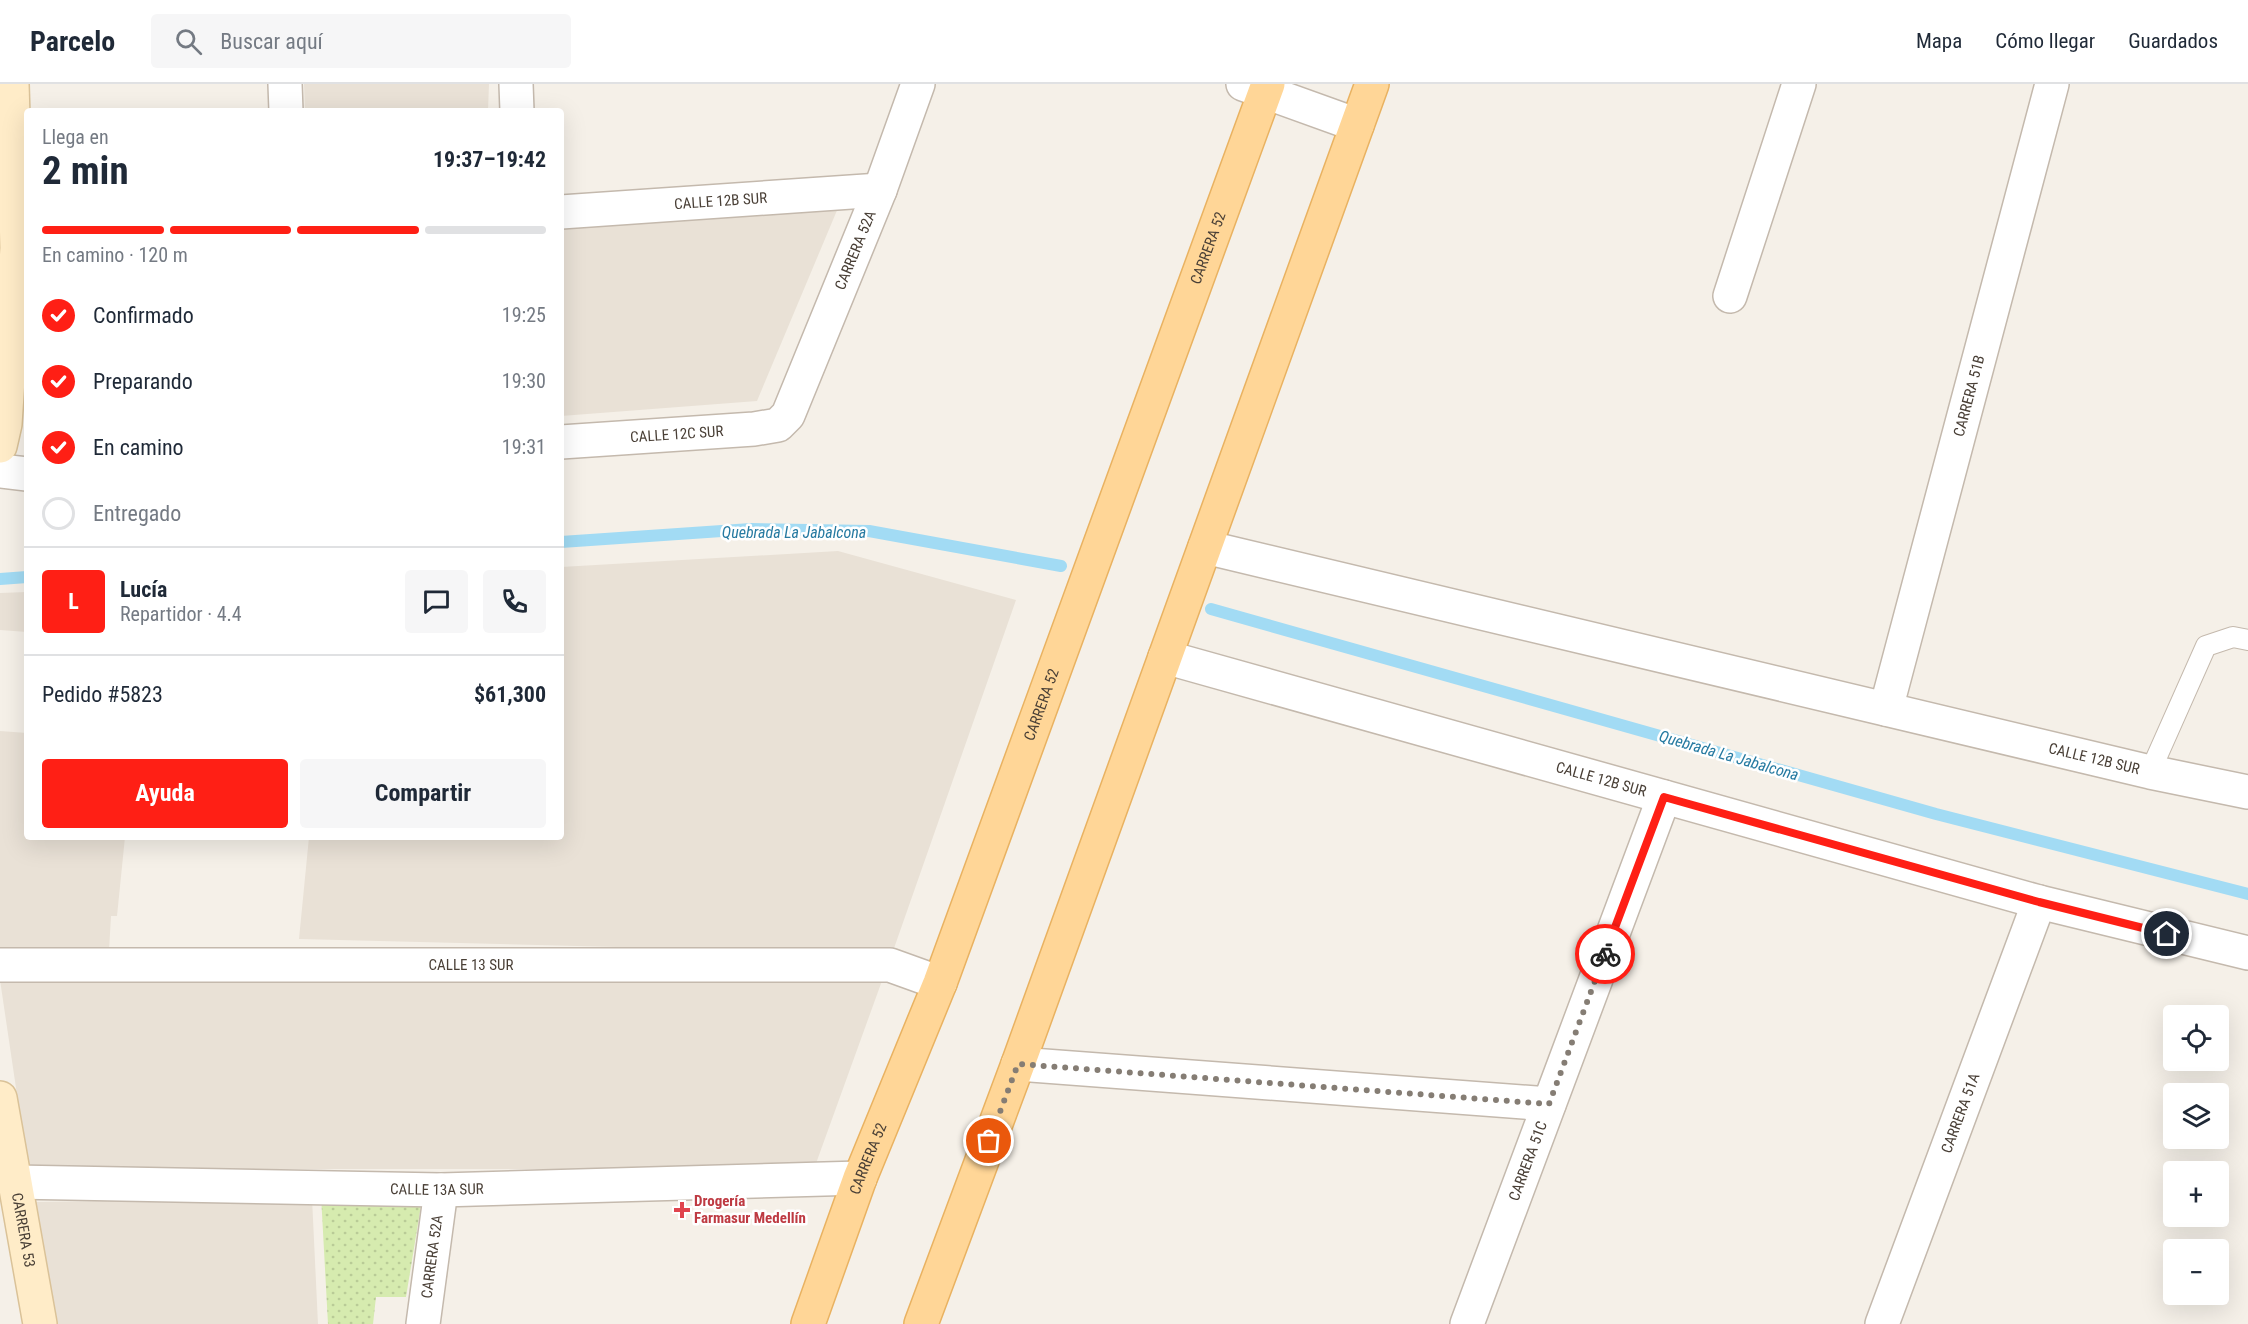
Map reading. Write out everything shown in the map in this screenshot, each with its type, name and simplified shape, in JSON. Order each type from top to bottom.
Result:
[{"type":"main road","points":[[921,1324],[1018,1064],[1372,84]]},
{"type":"main road","name":"CARRERA 52","points":[[808,1324],[860,1178],[940,983],[1259,87]]},
{"type":"street","points":[[0,446],[5,424],[15,247],[12,84]]},
{"type":"street","points":[[285,84],[286,108]]},
{"type":"street","points":[[516,84],[517,108]]},
{"type":"street","name":"CARRERA 52A","points":[[788,415],[880,190],[918,84]]},
{"type":"street","points":[[1730,296],[1799,84]]},
{"type":"street","name":"CARRERA 51B","points":[[1886,709],[2052,84]]},
{"type":"street","points":[[1259,87],[1357,125]]},
{"type":"street","name":"CALLE 12B SUR","points":[[564,212],[880,190]]},
{"type":"street","name":"CALLE 12C SUR","points":[[564,442],[754,429],[778,425],[788,415]]},
{"type":"street","points":[[0,471],[24,474]]},
{"type":"street","name":"CALLE 12B SUR","points":[[1205,547],[2150,772],[2248,792]]},
{"type":"street","name":"CALLE 12B SUR","points":[[1166,657],[2039,902],[2248,953]]},
{"type":"street","name":"CARRERA 51C","points":[[1467,1324],[1664,797]]},
{"type":"street","name":"CARRERA 51A","points":[[1882,1324],[2039,902]]},
{"type":"street","name":"CALLE 13 SUR","points":[[0,965],[890,965],[940,983]]},
{"type":"street","points":[[1018,1064],[1549,1104]]},
{"type":"street","name":"CARRERA 53","points":[[0,1098],[3,1138],[14,1182],[40,1324]]},
{"type":"street","name":"CALLE 13A SUR","points":[[14,1182],[441,1190],[860,1178]]},
{"type":"street","name":"CARRERA 52A","points":[[423,1324],[441,1190]]},
{"type":"lane","points":[[2150,772],[2206,646],[2233,637],[2248,640]]},
{"type":"shaded area","points":[[304,84],[489,84],[488,108],[305,108]]},
{"type":"shaded area","points":[[838,208],[757,401],[564,416],[564,225]]},
{"type":"shaded area","points":[[838,551],[1016,600],[892,954],[299,939],[309,840],[564,840],[564,567]]},
{"type":"shaded area","points":[[24,592],[24,632],[0,630],[0,593]]},
{"type":"shaded area","points":[[0,731],[24,733],[24,840],[125,840],[117,916],[111,916],[109,951],[0,948]]},
{"type":"shaded area","points":[[883,978],[814,1169],[28,1169],[0,980]]},
{"type":"shaded area","points":[[312,1198],[318,1324],[58,1324],[35,1202]]},
{"type":"green space","points":[[423,1193],[406,1297],[376,1297],[373,1324],[328,1324],[321,1195]]},
{"type":"waterway","name":"Quebrada La Jabalcona","points":[[564,542],[751,529],[869,531],[1061,566]]},
{"type":"waterway","name":"Quebrada La Jabalcona","points":[[0,579],[24,577]]},
{"type":"waterway","name":"Quebrada La Jabalcona","points":[[1211,609],[1936,814],[2248,894]]},
{"type":"way so far","points":[[989,1141],[1018,1064],[1549,1104],[1605,954]]},
{"type":"place","name":"Drogería Farmasur Medellín","points":[[682,1210]]},
{"type":"route","points":[[1605,954],[1664,797],[2039,902],[2167,934]]}]
